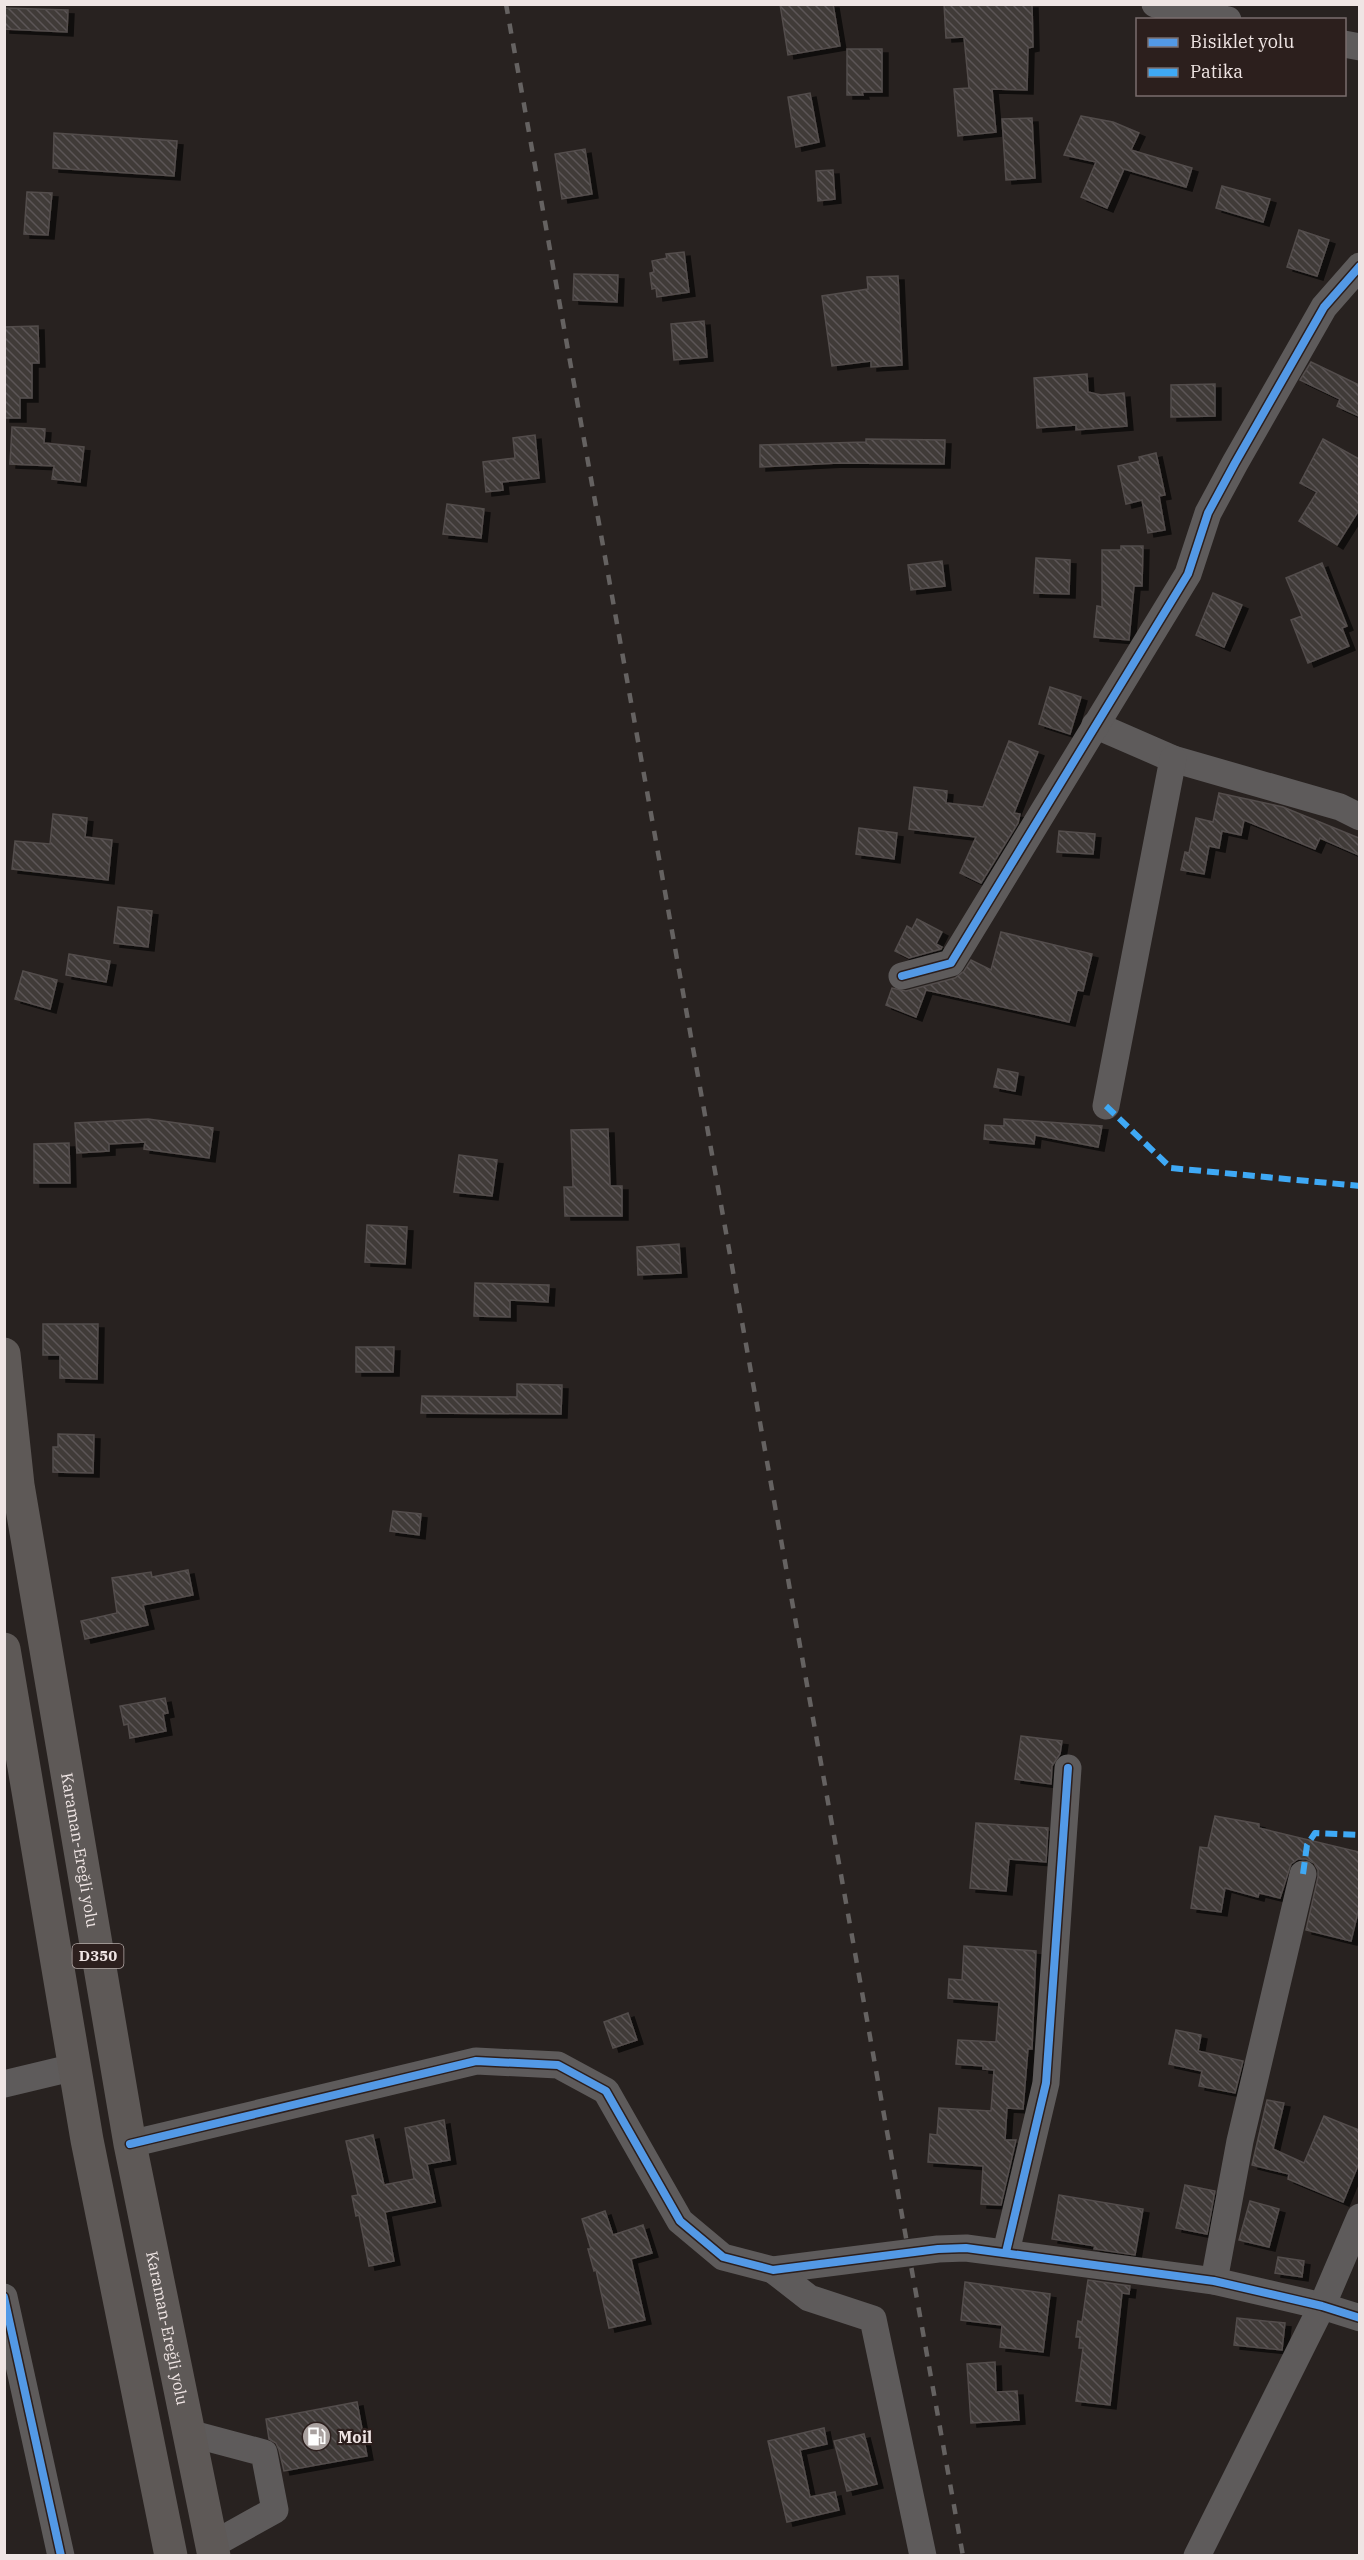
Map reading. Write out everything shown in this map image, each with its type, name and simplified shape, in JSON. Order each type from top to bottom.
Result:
[{"type":"highway","name":"Karaman-Ereğli yolu","points":[[4,1353],[18,1485],[130,2144],[213,2550]]},
{"type":"highway","name":"D350","points":[[4,1649],[87,2140],[171,2556]]},
{"type":"street","points":[[1155,4],[1219,13]]},
{"type":"street","points":[[903,975],[951,963],[1188,574],[1208,513],[1234,462],[1324,307],[1359,266]]},
{"type":"street","points":[[1095,725],[1173,759],[1340,807],[1359,817]]},
{"type":"street","points":[[1106,1106],[1173,759]]},
{"type":"street","points":[[1006,2252],[1046,2083],[1068,1768]]},
{"type":"street","points":[[1214,2281],[1240,2141],[1303,1874]]},
{"type":"street","points":[[130,2144],[476,2061],[558,2065],[606,2091],[680,2220],[723,2257],[773,2270],[938,2249],[966,2248],[1214,2281],[1322,2306],[1359,2318]]},
{"type":"street","points":[[4,2084],[75,2067]]},
{"type":"street","points":[[1197,2556],[1322,2306],[1359,2217]]},
{"type":"street","points":[[773,2270],[809,2298],[873,2319],[923,2556]]},
{"type":"street","points":[[4,2297],[61,2556]]},
{"type":"street","points":[[189,2433],[264,2453],[275,2510],[213,2550]]},
{"type":"building","points":[[780,4],[833,4],[840,46],[788,55]]},
{"type":"building","points":[[944,4],[1032,4],[1033,47],[1028,48],[1027,90],[992,89],[996,132],[958,136],[954,89],[969,88],[964,37],[946,38]]},
{"type":"building","points":[[4,8],[68,10],[67,32],[4,29]]},
{"type":"building","points":[[847,49],[882,49],[882,92],[847,95]]},
{"type":"building","points":[[810,93],[819,142],[796,147],[788,97]]},
{"type":"building","points":[[1081,116],[1113,122],[1139,133],[1131,150],[1192,168],[1186,187],[1124,169],[1107,208],[1081,197],[1096,162],[1064,155]]},
{"type":"building","points":[[1032,118],[1035,178],[1006,180],[1002,119]]},
{"type":"building","points":[[54,133],[177,141],[174,176],[53,168]]},
{"type":"building","points":[[585,149],[592,194],[562,199],[555,154]]},
{"type":"building","points":[[833,170],[835,199],[818,201],[816,171]]},
{"type":"building","points":[[1222,186],[1270,199],[1263,222],[1216,208]]},
{"type":"building","points":[[27,192],[52,193],[48,235],[24,234]]},
{"type":"building","points":[[1299,230],[1329,240],[1317,276],[1287,267]]},
{"type":"building","points":[[684,252],[689,292],[657,297],[656,288],[652,289],[650,273],[654,272],[652,261],[667,258],[666,254]]},
{"type":"building","points":[[574,274],[618,275],[617,302],[573,300]]},
{"type":"building","points":[[898,276],[902,365],[871,367],[871,361],[832,366],[822,296],[868,289],[867,277]]},
{"type":"building","points":[[704,321],[707,357],[674,360],[671,324]]},
{"type":"building","points":[[38,326],[39,363],[32,363],[32,398],[20,398],[20,418],[4,418],[4,327]]},
{"type":"building","points":[[1311,362],[1359,385],[1359,416],[1337,406],[1340,399],[1300,380]]},
{"type":"building","points":[[1087,374],[1088,392],[1101,395],[1124,393],[1127,426],[1076,430],[1076,425],[1037,428],[1034,378]]},
{"type":"building","points":[[1215,384],[1215,416],[1171,417],[1171,385]]},
{"type":"building","points":[[12,427],[45,429],[44,443],[84,447],[80,482],[52,479],[54,466],[10,464]]},
{"type":"building","points":[[535,435],[539,478],[502,482],[503,490],[486,492],[483,462],[515,458],[513,438]]},
{"type":"building","points":[[866,439],[945,440],[944,464],[839,463],[760,467],[760,445],[866,442]]},
{"type":"building","points":[[1323,439],[1359,459],[1359,510],[1337,545],[1299,521],[1317,492],[1300,483]]},
{"type":"building","points":[[1156,453],[1165,495],[1159,496],[1165,530],[1148,533],[1142,500],[1126,504],[1118,466],[1140,461],[1139,457]]},
{"type":"building","points":[[447,504],[484,509],[481,538],[443,534]]},
{"type":"building","points":[[1121,546],[1143,546],[1142,586],[1134,586],[1129,640],[1094,637],[1097,606],[1102,607],[1102,550],[1121,550]]},
{"type":"building","points":[[1036,558],[1070,560],[1069,594],[1034,593]]},
{"type":"building","points":[[942,561],[945,586],[911,590],[908,565]]},
{"type":"building","points":[[1322,563],[1347,626],[1342,628],[1349,646],[1308,663],[1291,620],[1302,616],[1286,578]]},
{"type":"building","points":[[1213,593],[1242,605],[1224,647],[1196,635]]},
{"type":"building","points":[[1050,687],[1081,697],[1070,734],[1039,724]]},
{"type":"building","points":[[1009,741],[1038,752],[1014,813],[1020,814],[1018,823],[981,883],[960,873],[976,837],[909,829],[914,787],[947,791],[946,803],[983,807]]},
{"type":"building","points":[[1219,793],[1283,807],[1359,838],[1359,855],[1320,838],[1315,849],[1244,820],[1241,835],[1222,831],[1219,848],[1209,846],[1204,874],[1181,870],[1185,852],[1189,853],[1196,818],[1213,822]]},
{"type":"building","points":[[53,814],[87,818],[85,837],[112,840],[108,880],[12,869],[15,841],[50,844]]},
{"type":"building","points":[[859,828],[897,833],[894,859],[856,854]]},
{"type":"building","points":[[1059,831],[1095,834],[1093,854],[1057,852]]},
{"type":"building","points":[[118,907],[152,911],[148,947],[114,943]]},
{"type":"building","points":[[917,919],[942,932],[936,944],[942,947],[909,958],[895,951],[907,926],[912,929]]},
{"type":"building","points":[[1001,932],[1092,954],[1083,991],[1077,990],[1069,1022],[926,990],[916,1017],[886,1005],[892,988],[906,991],[955,978],[964,971],[971,960],[991,970]]},
{"type":"building","points":[[69,954],[110,961],[106,982],[66,975]]},
{"type":"building","points":[[23,971],[57,980],[50,1009],[15,999]]},
{"type":"building","points":[[998,1069],[1018,1073],[1015,1091],[994,1087]]},
{"type":"building","points":[[148,1119],[213,1128],[209,1158],[144,1149],[145,1142],[109,1144],[109,1151],[77,1153],[75,1123]]},
{"type":"building","points":[[1004,1119],[1102,1126],[1098,1147],[1035,1135],[1034,1144],[984,1139],[985,1125],[1004,1126]]},
{"type":"building","points":[[608,1129],[610,1186],[622,1186],[622,1216],[565,1216],[564,1187],[573,1187],[571,1130]]},
{"type":"building","points":[[69,1143],[70,1183],[34,1183],[34,1144]]},
{"type":"building","points":[[459,1155],[497,1160],[492,1196],[454,1192]]},
{"type":"building","points":[[367,1225],[407,1227],[405,1264],[365,1262]]},
{"type":"building","points":[[679,1244],[681,1273],[638,1275],[637,1247]]},
{"type":"building","points":[[475,1283],[549,1285],[548,1302],[510,1300],[510,1317],[474,1316]]},
{"type":"building","points":[[43,1324],[98,1324],[97,1379],[60,1378],[60,1355],[43,1355]]},
{"type":"building","points":[[356,1347],[394,1347],[393,1372],[356,1372]]},
{"type":"building","points":[[517,1384],[562,1385],[561,1414],[421,1413],[422,1396],[517,1397]]},
{"type":"building","points":[[58,1434],[94,1435],[93,1473],[53,1472],[53,1447],[58,1447]]},
{"type":"building","points":[[393,1511],[421,1514],[419,1535],[390,1531]]},
{"type":"building","points":[[188,1570],[193,1595],[143,1605],[148,1625],[85,1639],[81,1621],[117,1613],[112,1578],[151,1572],[152,1577]]},
{"type":"building","points":[[165,1698],[168,1713],[163,1714],[166,1731],[130,1738],[128,1724],[124,1725],[120,1706]]},
{"type":"building","points":[[1021,1736],[1062,1741],[1060,1754],[1052,1766],[1051,1784],[1015,1779]]},
{"type":"building","points":[[1215,1816],[1259,1824],[1259,1828],[1359,1852],[1359,1908],[1351,1941],[1306,1930],[1318,1870],[1314,1863],[1306,1859],[1298,1859],[1291,1864],[1280,1898],[1259,1893],[1258,1897],[1225,1888],[1221,1912],[1191,1908],[1200,1847],[1208,1848]]},
{"type":"building","points":[[976,1823],[1048,1828],[1046,1862],[1009,1859],[1006,1891],[970,1888]]},
{"type":"building","points":[[964,1946],[1036,1951],[1032,2049],[1028,2049],[1023,2109],[1007,2108],[1005,2140],[1016,2140],[1001,2205],[981,2204],[983,2166],[928,2162],[930,2134],[937,2135],[939,2108],[991,2111],[994,2070],[983,2069],[983,2066],[956,2064],[958,2040],[996,2042],[999,2002],[948,1998],[949,1979],[962,1980]]},
{"type":"building","points":[[628,2013],[637,2040],[613,2048],[604,2022]]},
{"type":"building","points":[[1176,2030],[1201,2035],[1198,2051],[1243,2061],[1235,2093],[1199,2086],[1202,2071],[1169,2064]]},
{"type":"building","points":[[1267,2100],[1284,2103],[1273,2149],[1304,2163],[1324,2116],[1359,2130],[1359,2163],[1343,2202],[1288,2179],[1289,2174],[1252,2165]]},
{"type":"building","points":[[444,2120],[450,2160],[427,2164],[435,2202],[385,2212],[394,2261],[369,2266],[359,2215],[356,2216],[352,2196],[358,2195],[346,2141],[373,2135],[384,2185],[414,2179],[405,2128]]},
{"type":"building","points":[[1185,2185],[1215,2191],[1207,2234],[1176,2228]]},
{"type":"building","points":[[1059,2195],[1143,2209],[1135,2255],[1094,2249],[1095,2246],[1052,2239]]},
{"type":"building","points":[[1250,2201],[1279,2209],[1269,2247],[1239,2240]]},
{"type":"building","points":[[605,2211],[613,2235],[643,2225],[652,2253],[631,2259],[645,2320],[609,2328],[582,2219]]},
{"type":"building","points":[[1278,2257],[1304,2261],[1302,2277],[1275,2273]]},
{"type":"building","points":[[1088,2280],[1130,2286],[1129,2294],[1122,2293],[1110,2405],[1076,2401],[1083,2348],[1079,2348],[1080,2337],[1076,2337],[1078,2321],[1082,2322]]},
{"type":"building","points":[[965,2282],[1050,2294],[1043,2352],[1000,2347],[1002,2325],[961,2320]]},
{"type":"building","points":[[1237,2318],[1285,2323],[1282,2350],[1234,2345]]},
{"type":"building","points":[[995,2362],[996,2392],[1017,2391],[1019,2420],[971,2423],[967,2364]]},
{"type":"building","name":"Moil","points":[[357,2402],[367,2456],[284,2471],[276,2443],[269,2439],[266,2419]]},
{"type":"building","points":[[824,2428],[827,2444],[800,2450],[810,2497],[835,2492],[839,2510],[787,2522],[768,2441]]},
{"type":"building","points":[[864,2434],[877,2484],[847,2491],[834,2441]]},
{"type":"railway","points":[[506,4],[963,2556]]},
{"type":"marked path","points":[[1106,1106],[1171,1168],[1360,1186]]},
{"type":"marked path","points":[[1303,1874],[1307,1845],[1315,1833],[1360,1835]]},
{"type":"cycle path","points":[[902,976],[951,963],[1188,574],[1208,513],[1324,307],[1360,266]]},
{"type":"cycle path","points":[[1006,2252],[1046,2083],[1068,1768]]},
{"type":"cycle path","points":[[130,2144],[476,2061],[558,2065],[606,2091],[680,2221],[723,2257],[773,2270],[938,2249],[966,2248],[1214,2281],[1322,2306],[1360,2318]]},
{"type":"cycle path","points":[[4,2297],[61,2556]]},
{"type":"place","name":"Moil","points":[[317,2437]]}]
